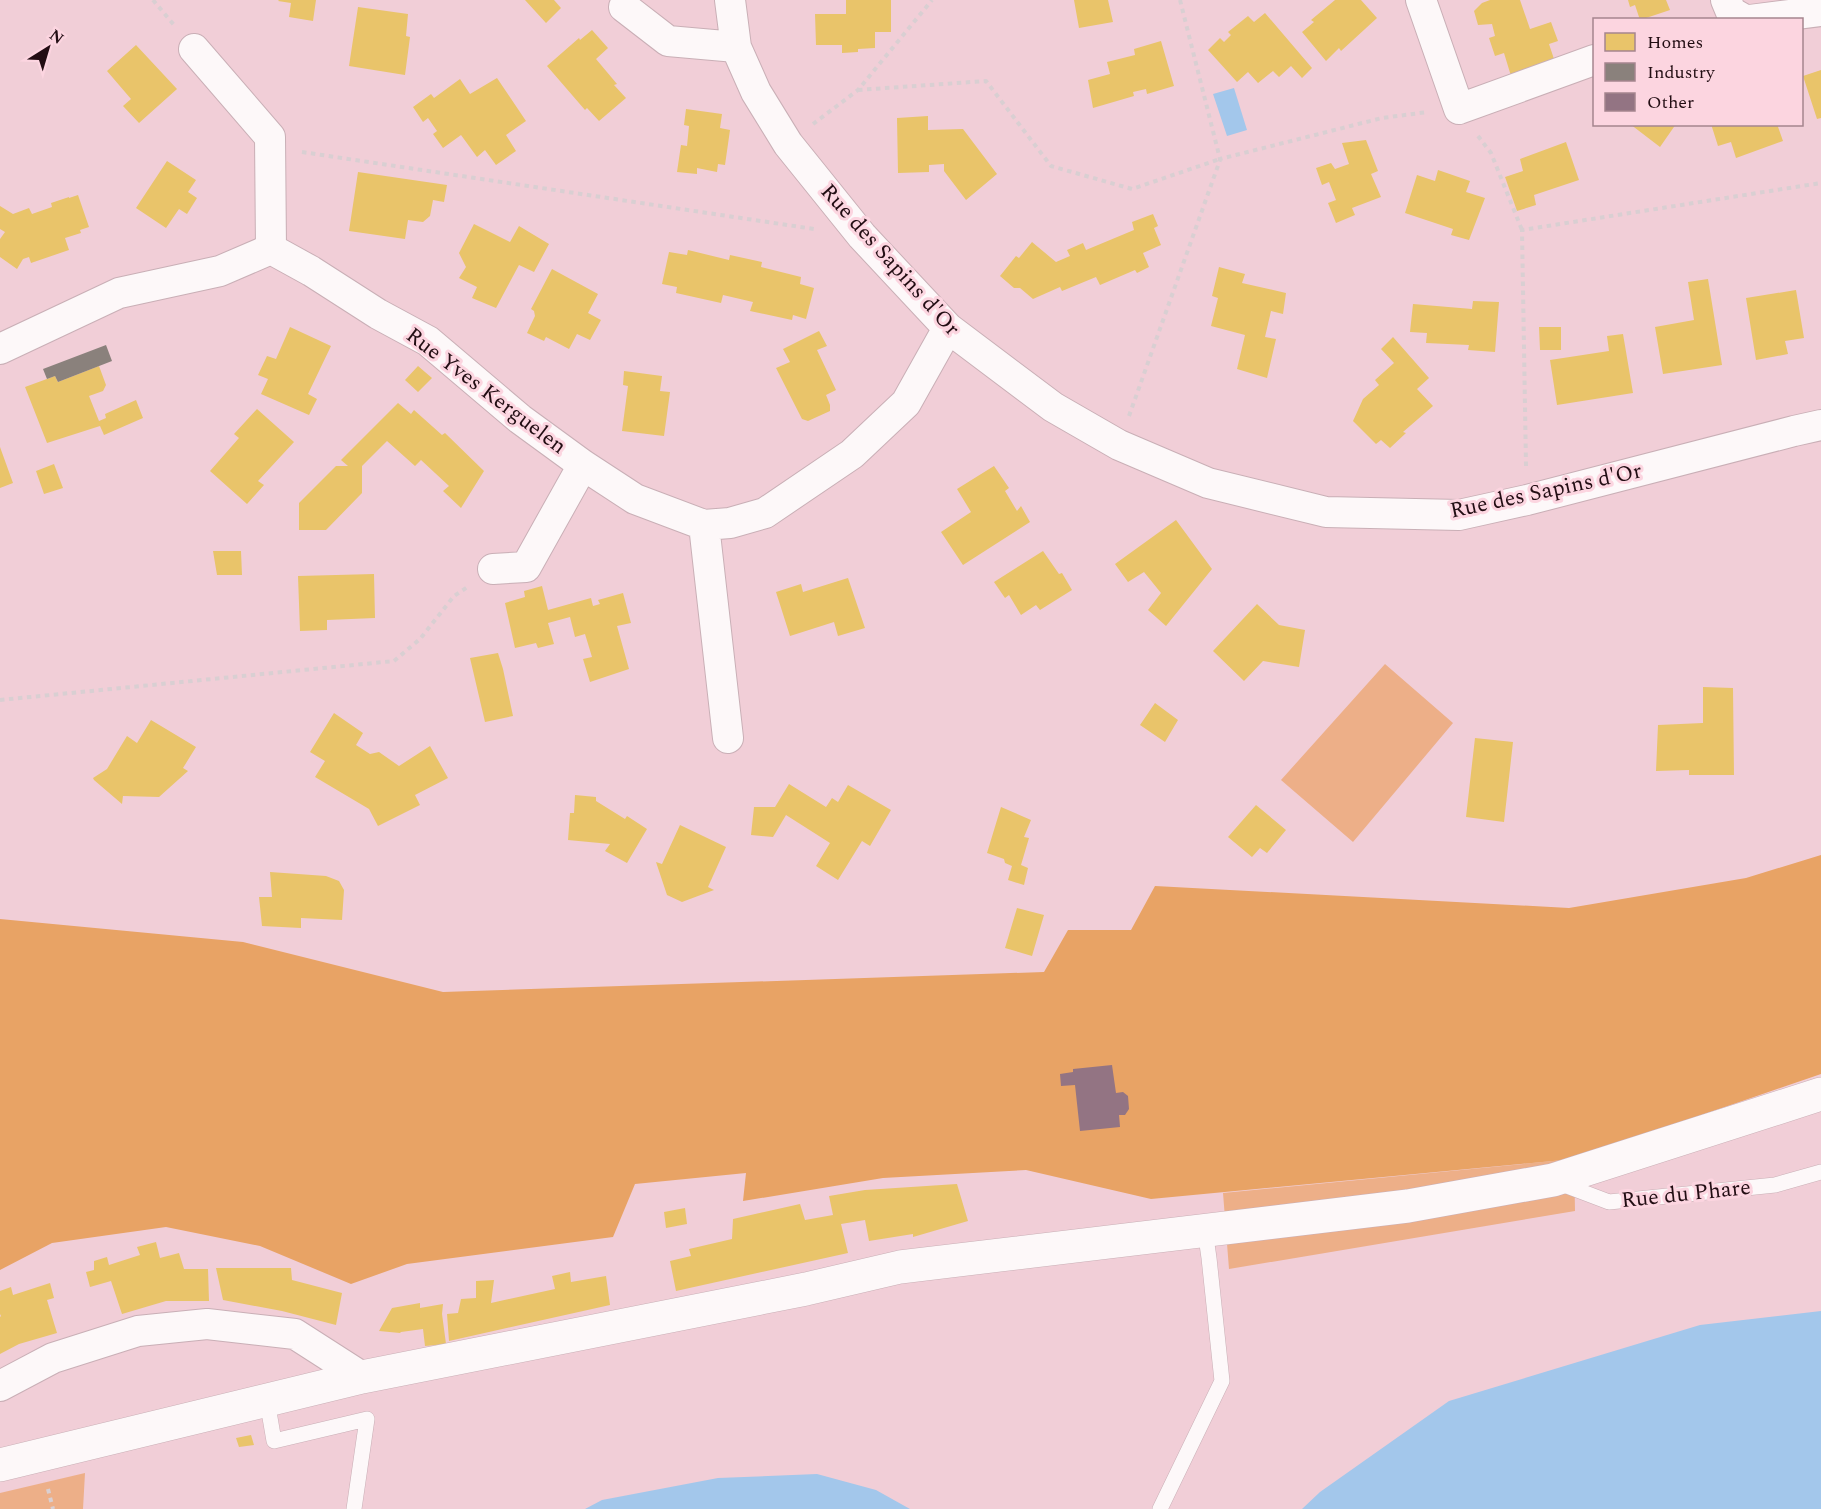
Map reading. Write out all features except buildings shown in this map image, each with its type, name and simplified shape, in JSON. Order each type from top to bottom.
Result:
[{"type":"street","name":"Rue des Sapins d'Or","points":[[730,0],[736,46],[756,92],[788,144],[862,236],[948,328],[1053,407],[1119,445],[1208,483],[1326,512],[1459,515],[1527,500],[1821,425]]},
{"type":"street","points":[[1421,0],[1459,109],[1593,60]]},
{"type":"street","points":[[624,8],[669,40],[736,46]]},
{"type":"street","points":[[1732,14],[1821,11]]},
{"type":"street","points":[[0,349],[119,293],[220,271],[271,249],[270,137],[194,49]]},
{"type":"street","name":"Rue Yves Kerguelen","points":[[271,249],[311,271],[378,314],[428,341],[520,419],[635,499],[704,525],[730,523],[765,513],[852,454],[906,403],[948,328]]},
{"type":"street","points":[[493,569],[526,567],[583,465]]},
{"type":"street","points":[[704,525],[728,738]]},
{"type":"street","points":[[0,1466],[362,1377],[806,1289],[900,1268],[1408,1206],[1553,1180],[1821,1094]]},
{"type":"street","points":[[0,1386],[53,1358],[138,1330],[207,1324],[295,1334],[362,1377]]},
{"type":"lane","name":"Rue du Phare","points":[[1553,1180],[1609,1202],[1775,1185],[1821,1173]]},
{"type":"lane","points":[[1160,1509],[1222,1381],[1205,1230]]},
{"type":"lane","points":[[267,1400],[274,1441],[367,1419],[354,1509]]},
{"type":"path","points":[[788,144],[858,90],[932,0]]},
{"type":"path","points":[[1119,445],[1220,159],[1180,0]]},
{"type":"path","points":[[858,90],[986,81],[1051,166],[1132,189],[1220,159],[1382,118],[1459,109],[1491,153],[1522,230],[1527,500]]},
{"type":"path","points":[[270,148],[862,236]]},
{"type":"path","points":[[1522,230],[1821,183]]},
{"type":"path","points":[[0,700],[394,662],[420,639],[454,596],[493,569]]},
{"type":"shaded area","points":[[1385,664],[1453,723],[1353,842],[1281,780]]},
{"type":"shaded area","points":[[1821,855],[1821,1074],[1574,1159],[1151,1199],[1026,1170],[883,1178],[743,1201],[746,1173],[635,1184],[613,1237],[407,1264],[351,1284],[260,1246],[166,1227],[52,1243],[0,1270],[0,919],[243,942],[443,992],[1044,972],[1068,930],[1131,930],[1155,886],[1569,908],[1746,878]]},
{"type":"shaded area","points":[[1574,1159],[1575,1211],[1229,1269],[1223,1193]]},
{"type":"shaded area","points":[[85,1473],[83,1509],[0,1509],[0,1493]]},
{"type":"water","points":[[1234,88],[1247,130],[1227,136],[1213,94]]},
{"type":"water","points":[[1821,1311],[1821,1509],[1302,1509],[1320,1492],[1449,1401],[1700,1325]]},
{"type":"water","points":[[817,1474],[876,1490],[910,1509],[585,1509],[602,1500],[718,1478]]}]
